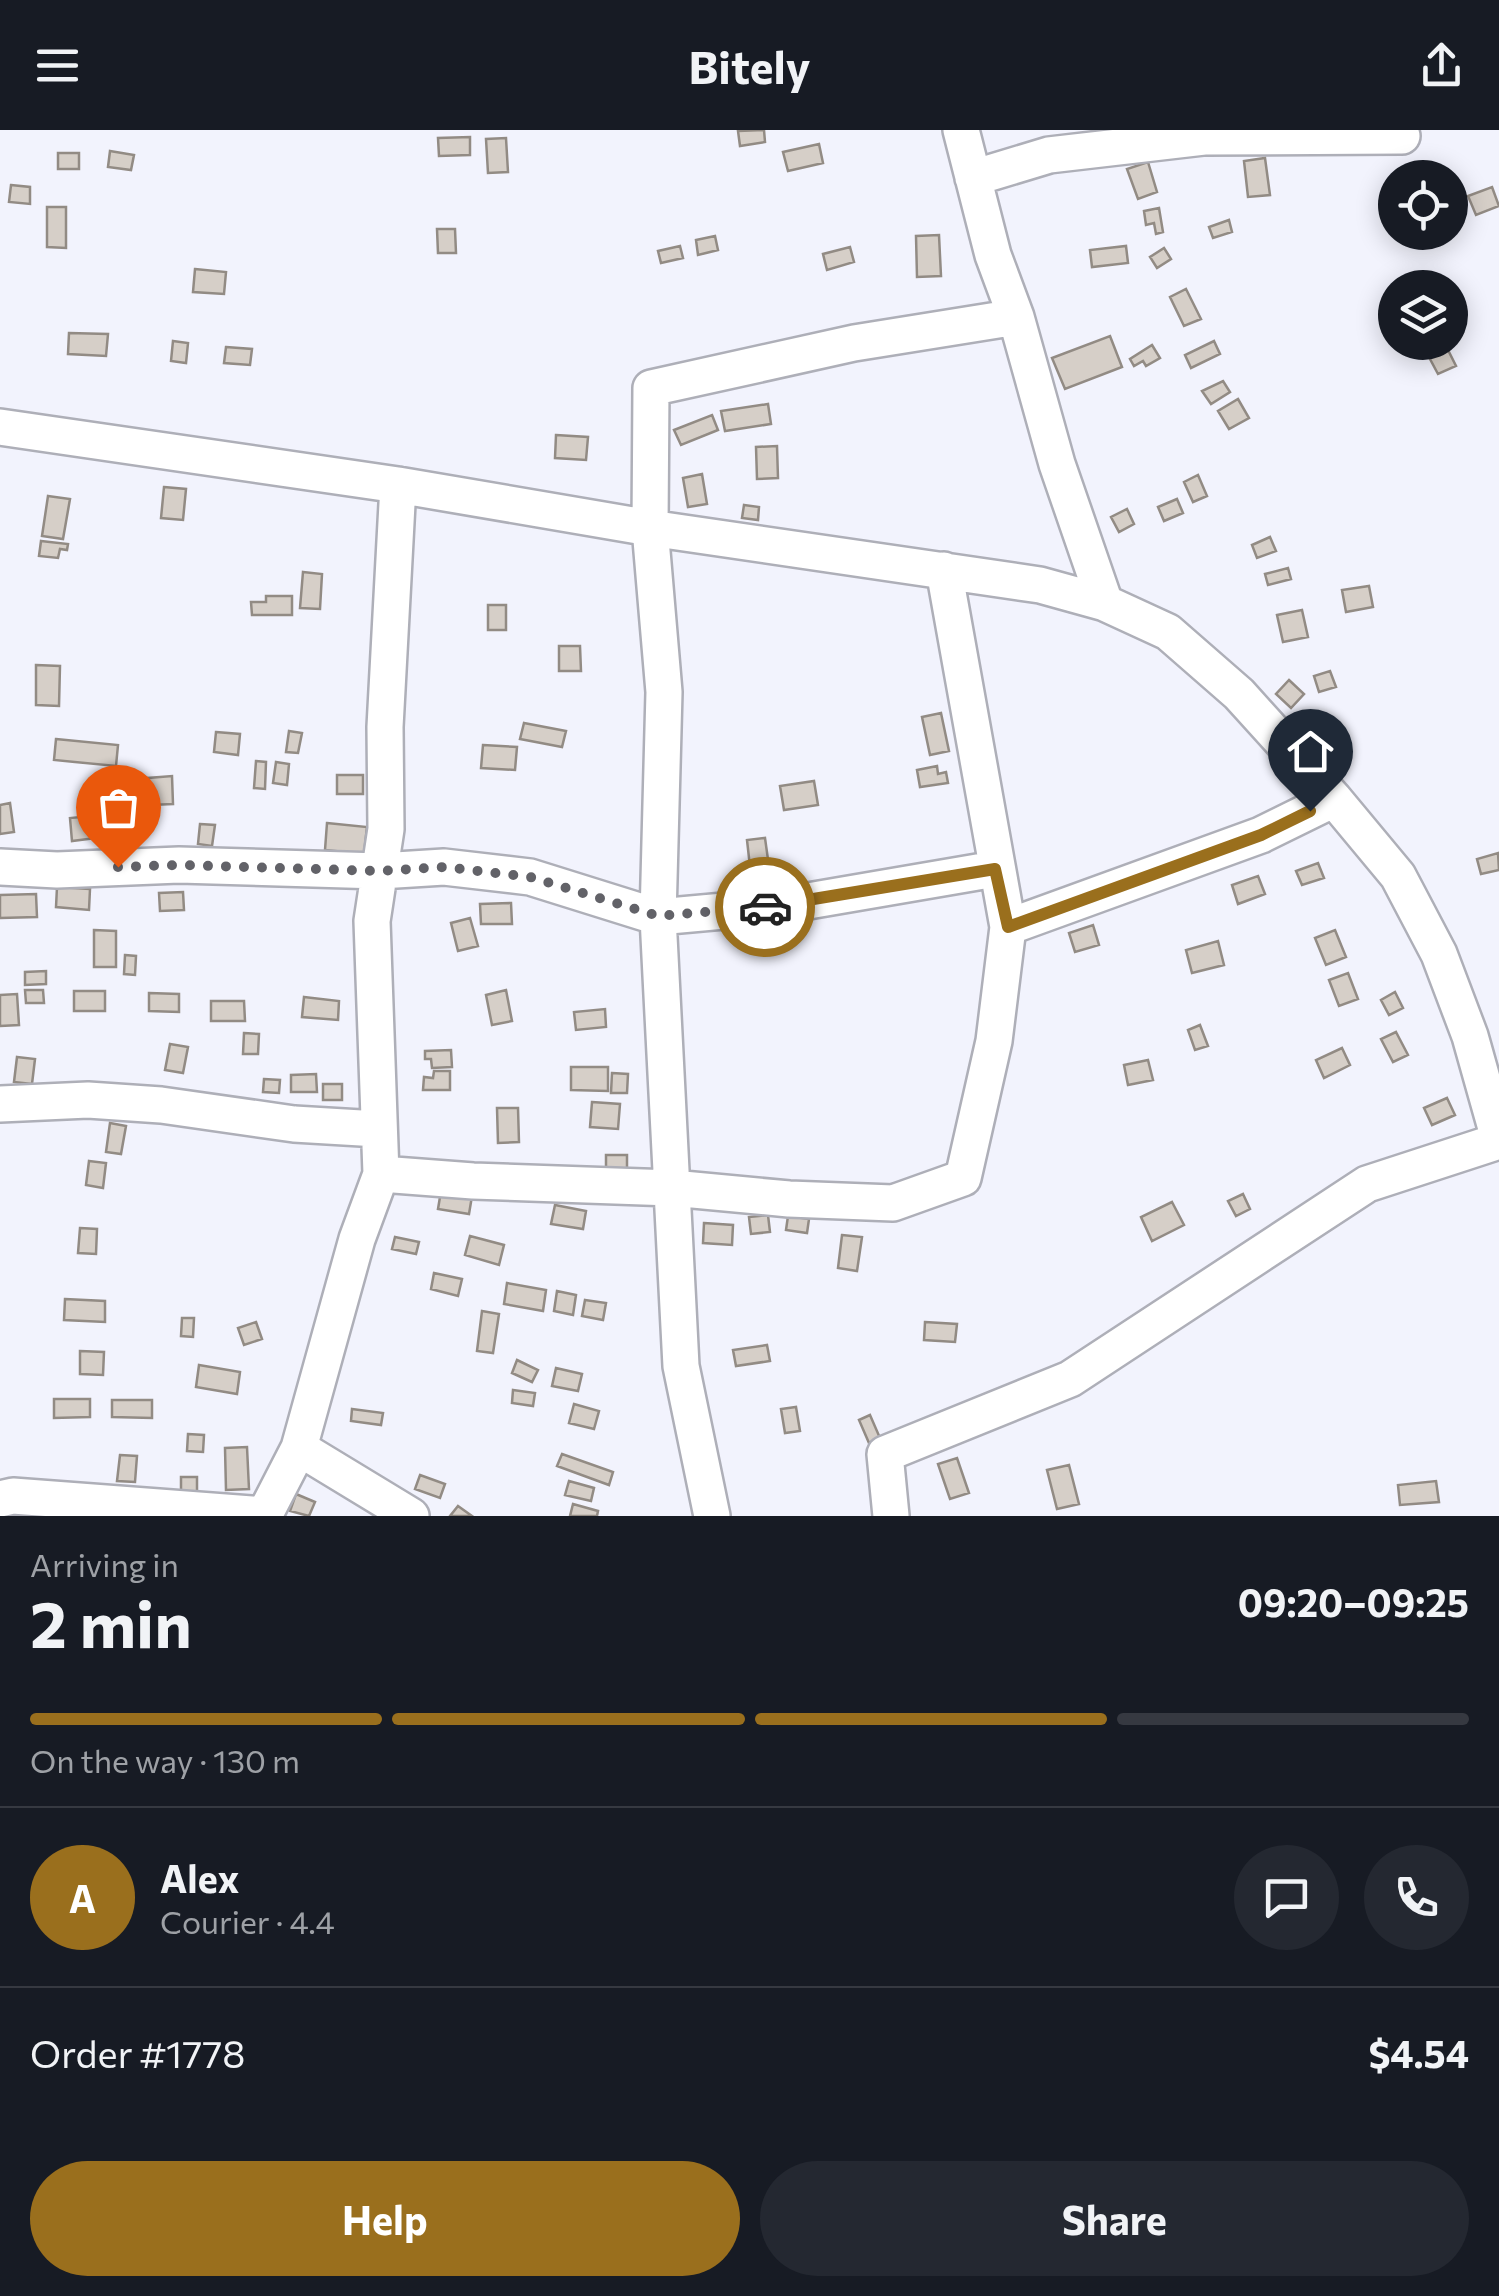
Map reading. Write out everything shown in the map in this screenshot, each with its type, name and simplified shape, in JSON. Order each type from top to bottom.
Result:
[{"type":"street","points":[[961,130],[993,255],[1016,317],[1057,464],[1106,603]]},
{"type":"street","points":[[973,178],[1049,155],[1204,138],[1402,136]]},
{"type":"street","points":[[712,1516],[682,1366],[672,1188],[658,916],[664,692],[650,528],[650,388],[854,343],[1016,317]]},
{"type":"street","points":[[0,428],[398,485],[650,528],[1040,585],[1106,603],[1168,632],[1239,694],[1398,876],[1438,954],[1470,1036],[1499,1140],[1367,1184],[1070,1379],[885,1454],[891,1516]]},
{"type":"street","points":[[0,1499],[13,1496],[264,1515],[299,1448],[357,1239],[380,1174],[372,921],[386,829],[386,727],[398,485]]},
{"type":"street","points":[[380,1174],[672,1188],[893,1204],[963,1178],[994,1041],[1008,927],[944,570]]},
{"type":"street","points":[[1008,927],[1261,835],[1334,799]]},
{"type":"street","points":[[0,867],[57,870],[179,865],[380,871],[444,867],[530,877],[658,916],[779,906],[995,869]]},
{"type":"street","points":[[0,1104],[88,1100],[161,1104],[294,1124],[378,1129]]},
{"type":"street","points":[[299,1448],[411,1516]]},
{"type":"building","points":[[764,130],[765,142],[740,146],[738,131]]},
{"type":"building","points":[[470,137],[470,155],[439,156],[438,138]]},
{"type":"building","points":[[506,138],[508,172],[488,173],[486,139]]},
{"type":"building","points":[[819,144],[823,163],[788,171],[783,152]]},
{"type":"building","points":[[110,151],[134,155],[131,170],[108,167]]},
{"type":"building","points":[[58,153],[79,153],[79,169],[58,169]]},
{"type":"building","points":[[1265,158],[1270,195],[1248,197],[1244,161]]},
{"type":"building","points":[[1148,162],[1157,192],[1138,199],[1127,169]]},
{"type":"building","points":[[11,185],[30,187],[30,204],[9,202]]},
{"type":"building","points":[[1492,187],[1499,206],[1476,215],[1468,196]]},
{"type":"building","points":[[47,207],[66,207],[66,248],[47,247]]},
{"type":"building","points":[[1159,208],[1163,232],[1156,234],[1154,223],[1146,225],[1144,211]]},
{"type":"building","points":[[1229,220],[1232,232],[1213,238],[1209,227]]},
{"type":"building","points":[[437,229],[455,229],[456,253],[438,253]]},
{"type":"building","points":[[939,235],[941,276],[917,277],[916,236]]},
{"type":"building","points":[[715,236],[718,250],[698,255],[696,240]]},
{"type":"building","points":[[680,246],[683,258],[661,263],[658,251]]},
{"type":"building","points":[[1126,246],[1128,263],[1092,267],[1090,250]]},
{"type":"building","points":[[850,247],[854,262],[827,270],[823,254]]},
{"type":"building","points":[[1164,248],[1171,259],[1157,268],[1150,257]]},
{"type":"building","points":[[195,269],[226,272],[224,294],[193,292]]},
{"type":"building","points":[[1186,289],[1201,319],[1184,326],[1170,297]]},
{"type":"building","points":[[69,333],[108,334],[106,356],[68,354]]},
{"type":"building","points":[[1110,336],[1122,367],[1065,389],[1052,358]]},
{"type":"building","points":[[173,341],[188,343],[186,363],[171,361]]},
{"type":"building","points":[[1214,341],[1220,354],[1191,368],[1185,355]]},
{"type":"building","points":[[1152,345],[1160,358],[1146,366],[1143,361],[1134,366],[1130,359]]},
{"type":"building","points":[[226,347],[252,349],[250,365],[224,363]]},
{"type":"building","points":[[1431,360],[1453,360],[1456,366],[1438,374]]},
{"type":"building","points":[[1223,381],[1230,392],[1211,404],[1202,391]]},
{"type":"building","points":[[1238,399],[1249,418],[1229,429],[1218,411]]},
{"type":"building","points":[[768,404],[771,424],[725,431],[721,411]]},
{"type":"building","points":[[712,415],[718,430],[681,445],[674,430]]},
{"type":"building","points":[[556,435],[588,437],[586,460],[555,458]]},
{"type":"building","points":[[777,446],[778,478],[757,479],[756,447]]},
{"type":"building","points":[[702,474],[707,504],[688,507],[683,478]]},
{"type":"building","points":[[1198,475],[1207,496],[1193,502],[1184,482]]},
{"type":"building","points":[[164,487],[186,489],[183,520],[161,518]]},
{"type":"building","points":[[48,496],[70,499],[63,539],[42,536]]},
{"type":"building","points":[[1177,499],[1183,513],[1164,521],[1158,507]]},
{"type":"building","points":[[744,505],[759,507],[758,520],[742,518]]},
{"type":"building","points":[[1127,509],[1134,524],[1119,532],[1111,517]]},
{"type":"building","points":[[1270,537],[1276,551],[1257,558],[1252,545]]},
{"type":"building","points":[[41,541],[68,544],[67,550],[60,549],[58,558],[39,556]]},
{"type":"building","points":[[1288,568],[1291,579],[1268,585],[1265,574]]},
{"type":"building","points":[[303,572],[322,574],[320,609],[300,608]]},
{"type":"building","points":[[1369,586],[1373,607],[1346,612],[1342,590]]},
{"type":"building","points":[[266,596],[292,596],[292,615],[252,615],[251,602],[266,602]]},
{"type":"building","points":[[488,605],[506,605],[506,630],[488,630]]},
{"type":"building","points":[[1302,610],[1308,637],[1283,642],[1277,615]]},
{"type":"building","points":[[559,646],[580,646],[581,671],[559,671]]},
{"type":"building","points":[[36,665],[60,666],[59,706],[36,705]]},
{"type":"building","points":[[1330,671],[1336,687],[1319,692],[1314,676]]},
{"type":"building","points":[[1289,680],[1304,694],[1291,708],[1276,694]]},
{"type":"building","points":[[941,713],[949,751],[930,755],[922,717]]},
{"type":"building","points":[[524,723],[566,731],[562,747],[520,739]]},
{"type":"building","points":[[289,731],[302,733],[298,753],[286,752]]},
{"type":"building","points":[[216,732],[240,734],[238,755],[214,752]]},
{"type":"building","points":[[56,739],[118,745],[116,766],[54,760]]},
{"type":"building","points":[[483,745],[517,747],[515,770],[481,768]]},
{"type":"building","points":[[256,761],[266,762],[265,789],[254,788]]},
{"type":"building","points":[[276,762],[289,764],[287,785],[273,783]]},
{"type":"building","points":[[937,766],[938,774],[946,772],[948,783],[920,787],[917,770]]},
{"type":"building","points":[[337,775],[363,775],[363,794],[337,794]]},
{"type":"building","points":[[172,776],[173,804],[150,805],[148,778]]},
{"type":"building","points":[[814,781],[818,805],[784,810],[780,786]]},
{"type":"building","points":[[10,803],[14,832],[0,834],[0,805]]},
{"type":"building","points":[[101,815],[104,837],[72,841],[70,818]]},
{"type":"building","points":[[327,823],[367,827],[364,854],[325,850]]},
{"type":"building","points":[[200,824],[215,825],[212,846],[198,844]]},
{"type":"building","points":[[765,838],[770,874],[751,876],[747,840]]},
{"type":"building","points":[[1498,853],[1499,870],[1481,874],[1477,859]]},
{"type":"building","points":[[1318,863],[1324,878],[1302,885],[1296,871]]},
{"type":"building","points":[[1258,876],[1265,894],[1238,904],[1232,885]]},
{"type":"building","points":[[57,887],[90,889],[89,910],[56,907]]},
{"type":"building","points":[[183,892],[184,910],[160,911],[159,893]]},
{"type":"building","points":[[36,894],[37,917],[0,918],[0,895]]},
{"type":"building","points":[[511,903],[512,924],[481,924],[480,904]]},
{"type":"building","points":[[470,918],[478,946],[458,951],[451,923]]},
{"type":"building","points":[[1093,925],[1099,945],[1075,952],[1069,933]]},
{"type":"building","points":[[94,930],[116,931],[116,967],[94,967]]},
{"type":"building","points":[[1335,930],[1346,957],[1326,965],[1315,938]]},
{"type":"building","points":[[1218,941],[1224,965],[1192,973],[1186,950]]},
{"type":"building","points":[[125,955],[136,956],[135,975],[124,974]]},
{"type":"building","points":[[46,971],[46,984],[25,985],[25,972]]},
{"type":"building","points":[[1348,973],[1358,999],[1339,1006],[1329,980]]},
{"type":"building","points":[[25,990],[43,990],[44,1003],[26,1003]]},
{"type":"building","points":[[506,990],[512,1021],[492,1025],[486,995]]},
{"type":"building","points":[[74,991],[105,991],[105,1011],[74,1011]]},
{"type":"building","points":[[1395,992],[1403,1008],[1389,1015],[1381,1000]]},
{"type":"building","points":[[149,993],[179,994],[179,1012],[149,1011]]},
{"type":"building","points":[[17,994],[19,1025],[0,1026],[0,995]]},
{"type":"building","points":[[304,997],[339,1001],[338,1020],[302,1017]]},
{"type":"building","points":[[211,1001],[244,1001],[245,1021],[211,1021]]},
{"type":"building","points":[[605,1009],[606,1027],[576,1030],[574,1012]]},
{"type":"building","points":[[1200,1025],[1208,1046],[1195,1050],[1188,1030]]},
{"type":"building","points":[[1396,1032],[1408,1055],[1393,1062],[1381,1039]]},
{"type":"building","points":[[244,1033],[259,1034],[258,1054],[243,1054]]},
{"type":"building","points":[[170,1044],[188,1047],[183,1073],[165,1070]]},
{"type":"building","points":[[1342,1048],[1350,1065],[1324,1078],[1316,1060]]},
{"type":"building","points":[[451,1050],[452,1067],[432,1068],[431,1059],[425,1059],[425,1051]]},
{"type":"building","points":[[17,1057],[35,1059],[32,1084],[14,1082]]},
{"type":"building","points":[[1148,1060],[1153,1080],[1128,1085],[1124,1065]]},
{"type":"building","points":[[571,1067],[608,1067],[608,1091],[571,1090]]},
{"type":"building","points":[[434,1071],[450,1071],[450,1090],[423,1090],[424,1077],[433,1078]]},
{"type":"building","points":[[612,1073],[628,1074],[627,1093],[611,1093]]},
{"type":"building","points":[[316,1074],[317,1092],[291,1092],[291,1075]]},
{"type":"building","points":[[264,1079],[280,1080],[279,1093],[263,1092]]},
{"type":"building","points":[[323,1084],[342,1084],[342,1100],[323,1100]]},
{"type":"building","points":[[1447,1098],[1455,1115],[1432,1125],[1424,1108]]},
{"type":"building","points":[[592,1102],[620,1104],[618,1129],[590,1127]]},
{"type":"building","points":[[497,1108],[518,1108],[519,1142],[498,1143]]},
{"type":"building","points":[[110,1123],[126,1126],[121,1154],[106,1152]]},
{"type":"building","points":[[606,1155],[627,1155],[627,1170],[606,1170]]},
{"type":"building","points":[[89,1161],[106,1163],[103,1188],[86,1185]]},
{"type":"building","points":[[441,1191],[472,1196],[469,1214],[438,1209]]},
{"type":"building","points":[[1243,1194],[1250,1209],[1236,1216],[1228,1201]]},
{"type":"building","points":[[1172,1202],[1184,1225],[1152,1241],[1141,1217]]},
{"type":"building","points":[[555,1205],[586,1211],[583,1229],[551,1224]]},
{"type":"building","points":[[768,1215],[770,1232],[751,1234],[749,1217]]},
{"type":"building","points":[[788,1216],[809,1219],[807,1233],[786,1230]]},
{"type":"building","points":[[704,1223],[733,1225],[732,1245],[703,1243]]},
{"type":"building","points":[[80,1228],[97,1229],[96,1254],[78,1253]]},
{"type":"building","points":[[842,1235],[862,1237],[857,1271],[838,1268]]},
{"type":"building","points":[[470,1236],[504,1245],[499,1265],[465,1255]]},
{"type":"building","points":[[395,1237],[419,1242],[416,1254],[392,1249]]},
{"type":"building","points":[[434,1273],[462,1279],[458,1296],[431,1289]]},
{"type":"building","points":[[507,1283],[546,1290],[543,1311],[504,1304]]},
{"type":"building","points":[[557,1291],[576,1295],[573,1315],[554,1311]]},
{"type":"building","points":[[65,1299],[105,1301],[105,1322],[64,1320]]},
{"type":"building","points":[[585,1300],[606,1303],[603,1320],[582,1316]]},
{"type":"building","points":[[482,1311],[499,1314],[493,1353],[477,1351]]},
{"type":"building","points":[[182,1318],[194,1318],[193,1337],[181,1336]]},
{"type":"building","points":[[256,1322],[262,1339],[244,1345],[238,1328]]},
{"type":"building","points":[[925,1322],[957,1324],[955,1342],[924,1340]]},
{"type":"building","points":[[767,1345],[770,1361],[736,1366],[733,1350]]},
{"type":"building","points":[[80,1351],[104,1352],[103,1375],[80,1374]]},
{"type":"building","points":[[517,1360],[538,1370],[532,1382],[512,1373]]},
{"type":"building","points":[[199,1365],[240,1372],[237,1394],[196,1387]]},
{"type":"building","points":[[556,1368],[582,1374],[578,1391],[552,1386]]},
{"type":"building","points":[[513,1390],[535,1393],[533,1406],[512,1403]]},
{"type":"building","points":[[54,1399],[90,1399],[90,1417],[54,1418]]},
{"type":"building","points":[[112,1400],[152,1400],[152,1418],[112,1417]]},
{"type":"building","points":[[574,1404],[599,1411],[594,1429],[569,1423]]},
{"type":"building","points":[[796,1407],[800,1431],[785,1433],[781,1409]]},
{"type":"building","points":[[352,1409],[383,1413],[381,1425],[351,1421]]},
{"type":"building","points":[[870,1415],[880,1438],[869,1443],[859,1420]]},
{"type":"building","points":[[188,1434],[204,1435],[203,1452],[187,1451]]},
{"type":"building","points":[[247,1447],[249,1489],[226,1490],[225,1448]]},
{"type":"building","points":[[562,1454],[613,1472],[609,1485],[557,1466]]},
{"type":"building","points":[[120,1455],[137,1456],[135,1482],[117,1481]]},
{"type":"building","points":[[957,1458],[969,1493],[950,1499],[938,1464]]},
{"type":"building","points":[[1069,1465],[1079,1504],[1057,1509],[1047,1470]]},
{"type":"building","points":[[420,1475],[445,1484],[440,1498],[415,1489]]},
{"type":"building","points":[[181,1477],[197,1477],[197,1495],[181,1495]]},
{"type":"building","points":[[569,1481],[594,1488],[591,1501],[565,1495]]},
{"type":"building","points":[[1436,1481],[1439,1502],[1400,1505],[1398,1485]]},
{"type":"building","points":[[296,1494],[315,1502],[309,1516],[290,1511]]},
{"type":"building","points":[[573,1504],[598,1511],[597,1516],[570,1516]]},
{"type":"building","points":[[458,1506],[472,1516],[450,1516]]},
{"type":"way so far","points":[[118,867],[380,871],[444,867],[530,877],[658,916],[765,907]]},
{"type":"route","points":[[765,907],[995,869],[1008,927],[1261,835],[1310,811]]}]
